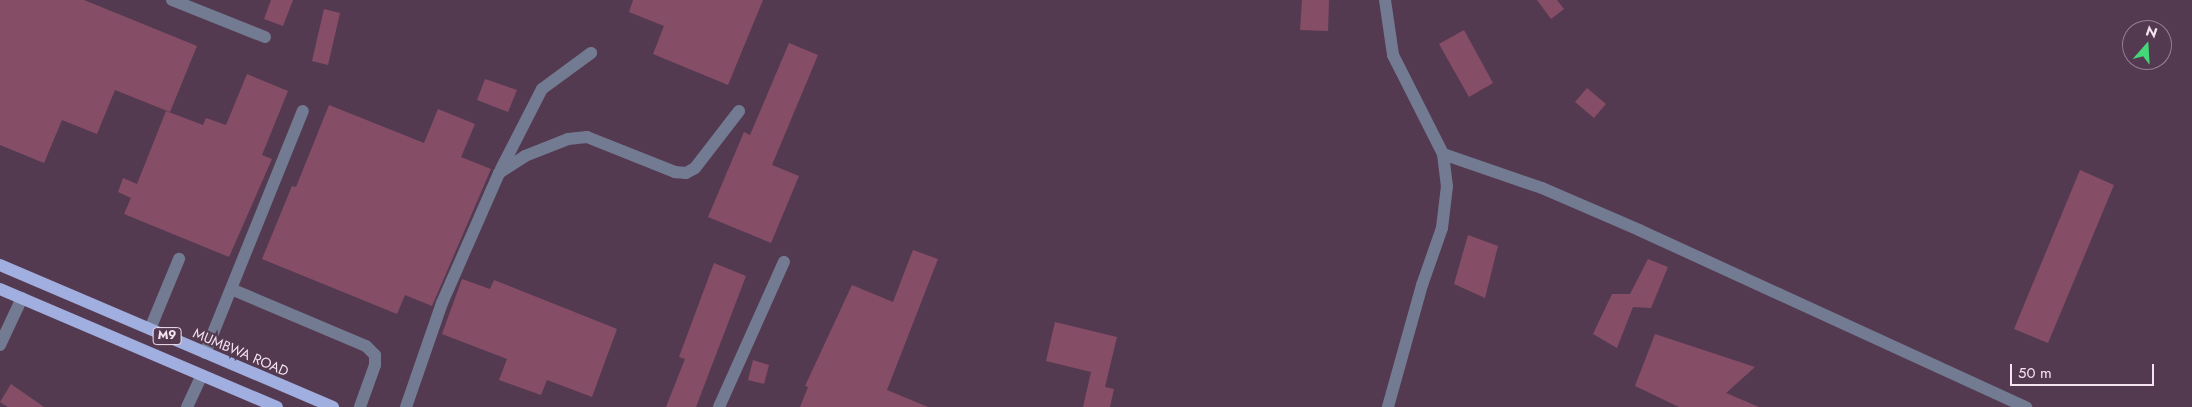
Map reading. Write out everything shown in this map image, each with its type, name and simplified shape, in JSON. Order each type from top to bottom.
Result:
[{"type":"main road","name":"MUMBWA ROAD","points":[[0,265],[333,407]]},
{"type":"main road","name":"M9","points":[[0,289],[202,375],[258,403],[277,407]]},
{"type":"street","points":[[172,0],[265,37]]},
{"type":"street","points":[[1385,0],[1393,55],[1443,154],[1447,186],[1442,228],[1422,285],[1388,407]]},
{"type":"street","points":[[406,407],[442,303],[499,173],[542,89],[591,54]]},
{"type":"street","points":[[206,353],[303,111]]},
{"type":"street","points":[[499,173],[524,156],[568,140],[587,137],[674,172],[686,172],[695,168],[739,111]]},
{"type":"street","points":[[1443,154],[1542,188],[1640,230],[2026,407]]},
{"type":"street","points":[[150,329],[179,259]]},
{"type":"street","points":[[719,407],[784,262]]},
{"type":"street","points":[[232,288],[366,346],[374,355],[375,365],[360,407]]},
{"type":"street","points":[[0,345],[22,298]]},
{"type":"street","points":[[187,407],[202,375]]},
{"type":"building","points":[[0,0],[84,0],[197,46],[170,112],[115,90],[97,134],[62,120],[44,163],[0,145]]},
{"type":"building","points":[[271,0],[293,0],[283,26],[264,19]]},
{"type":"building","points":[[633,0],[763,0],[728,85],[653,54],[664,26],[629,12]]},
{"type":"building","points":[[1302,0],[1329,0],[1328,31],[1300,30]]},
{"type":"building","points":[[1537,0],[1557,0],[1564,9],[1551,19]]},
{"type":"building","points":[[324,9],[340,13],[328,65],[312,61]]},
{"type":"building","points":[[1464,30],[1493,83],[1469,97],[1439,44]]},
{"type":"building","points":[[789,43],[818,55],[772,165],[799,176],[771,243],[708,217],[744,132],[750,135]]},
{"type":"building","points":[[247,74],[288,91],[262,155],[272,159],[229,257],[124,214],[131,198],[118,192],[123,178],[137,184],[166,111],[203,125],[206,118],[226,125]]},
{"type":"building","points":[[485,79],[517,90],[508,112],[477,100]]},
{"type":"building","points":[[1587,88],[1606,104],[1594,118],[1575,102]]},
{"type":"building","points":[[329,105],[424,143],[438,109],[475,124],[461,157],[491,169],[432,306],[405,295],[397,314],[262,259],[292,186],[296,187]]},
{"type":"building","points":[[2080,170],[2114,185],[2048,343],[2014,329]]},
{"type":"building","points":[[1468,235],[1498,246],[1485,298],[1454,284]]},
{"type":"building","points":[[913,250],[938,259],[887,390],[928,407],[800,407],[808,387],[805,386],[852,285],[893,302]]},
{"type":"building","points":[[1648,259],[1668,267],[1651,308],[1633,307],[1617,348],[1593,334],[1612,294],[1630,294]]},
{"type":"building","points":[[714,263],[746,276],[696,407],[666,407],[685,359],[679,357]]},
{"type":"building","points":[[462,279],[490,289],[494,280],[617,329],[592,397],[547,380],[541,395],[499,380],[507,359],[442,334]]},
{"type":"building","points":[[1055,322],[1117,337],[1105,387],[1114,389],[1110,407],[1083,407],[1091,372],[1046,361]]},
{"type":"building","points":[[1655,334],[1755,367],[1726,393],[1759,407],[1679,407],[1635,386]]},
{"type":"building","points":[[753,360],[769,365],[764,384],[748,380]]},
{"type":"building","points":[[11,384],[44,407],[8,407],[0,402]]}]
